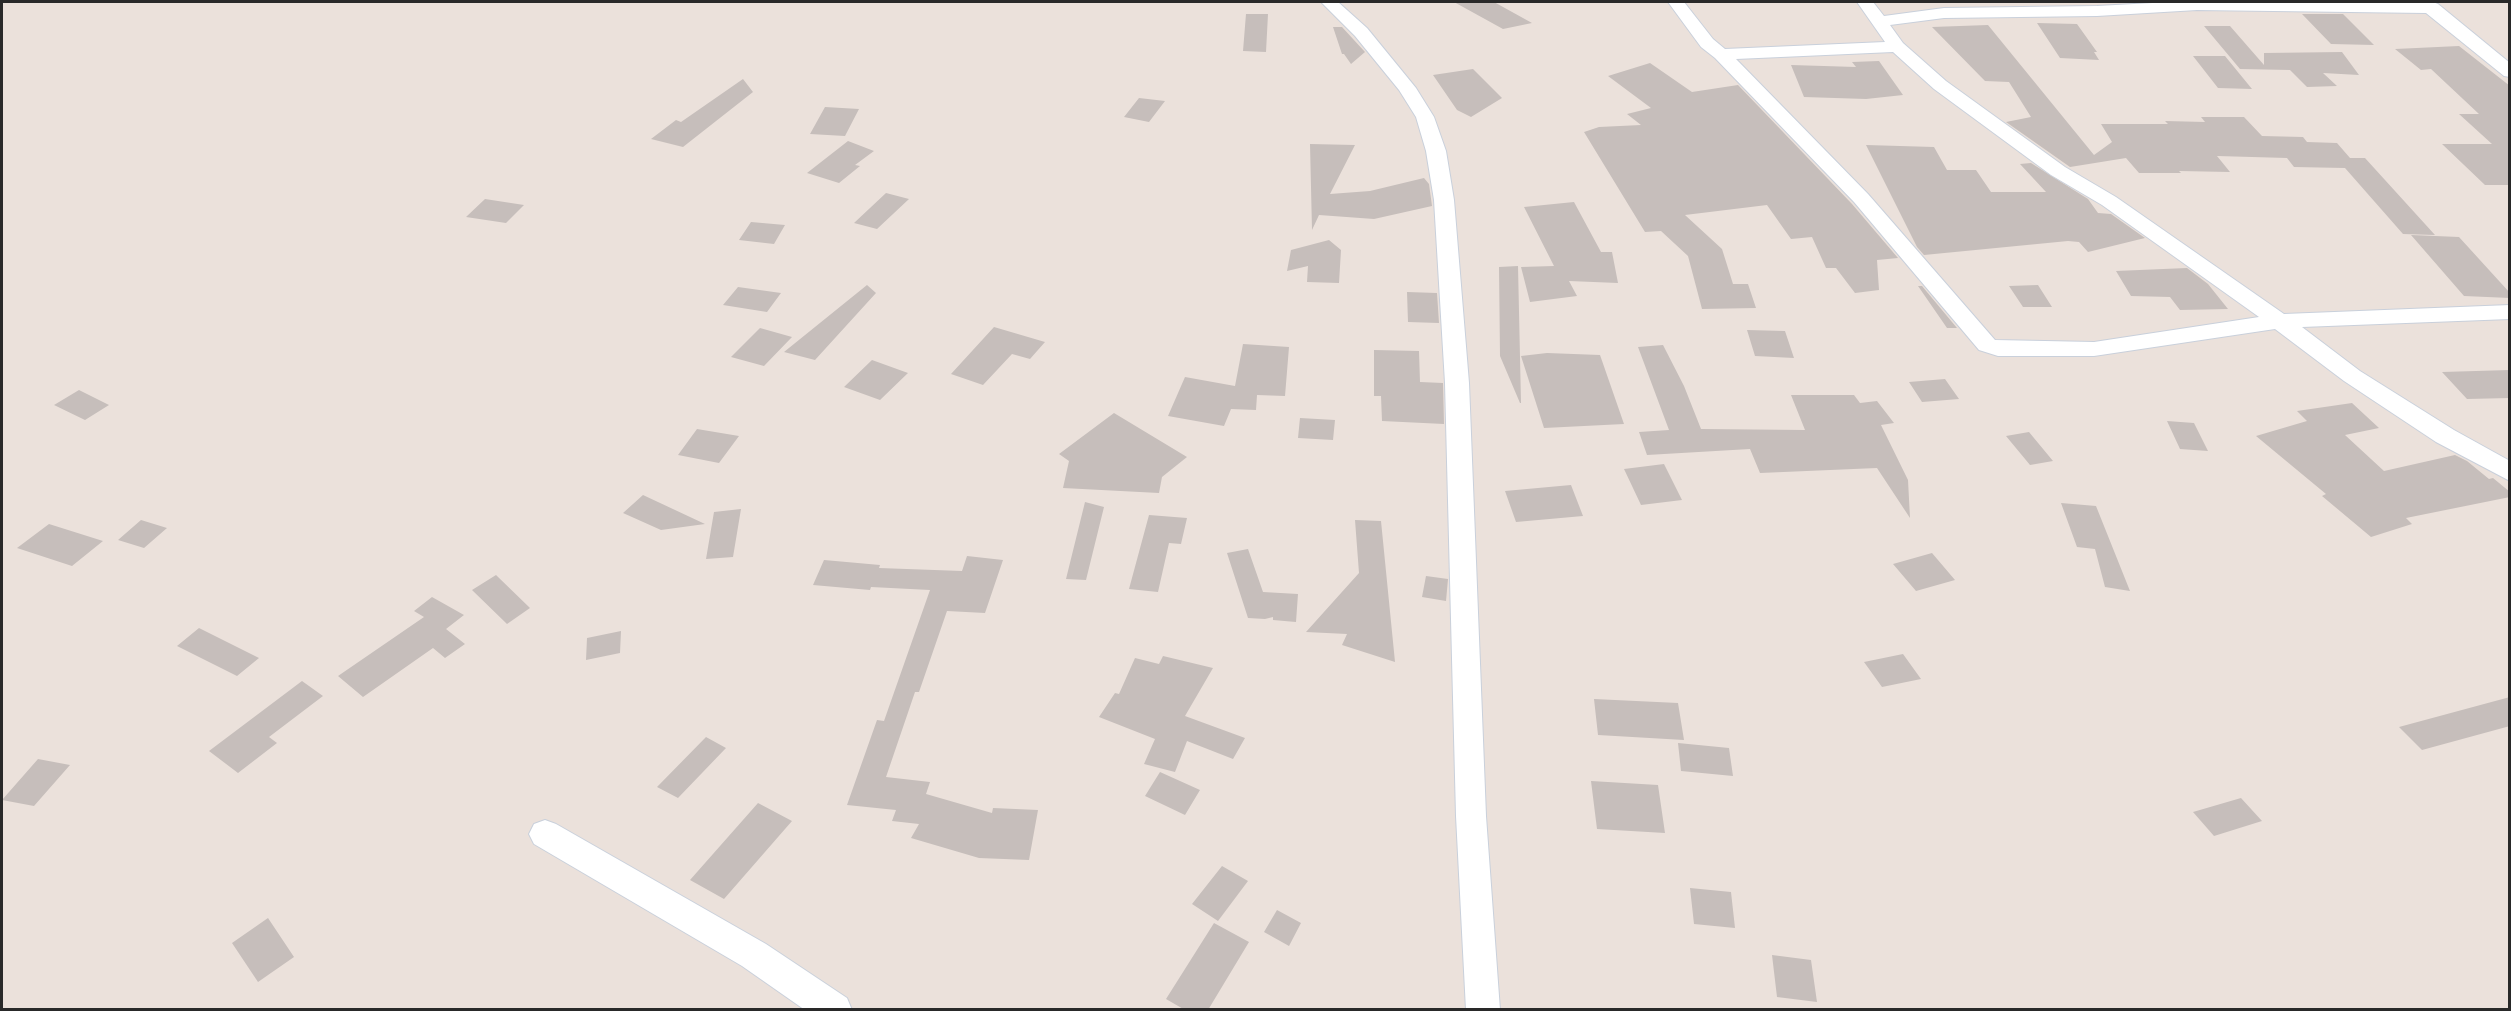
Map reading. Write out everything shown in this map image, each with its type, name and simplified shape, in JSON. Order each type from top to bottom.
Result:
[{"type":"street","points":[[1329,2],[1361,32],[1407,88],[1425,117],[1436,151],[1444,200],[1457,383],[1471,816],[1483,1010]]},
{"type":"street","points":[[1676,2],[1707,43],[1721,54],[1861,198],[1987,345],[1998,349],[2094,349],[2279,321],[2510,312]]},
{"type":"street","points":[[1865,2],[1897,47],[1941,85],[2058,171],[2109,201],[2279,321],[2352,376],[2445,436],[2510,472]]},
{"type":"street","points":[[1878,22],[1944,13],[2097,11],[2197,5],[2428,5],[2510,72]]},
{"type":"street","points":[[1721,54],[1897,47]]},
{"type":"street","points":[[546,834],[754,955],[835,1010]]},
{"type":"building","points":[[1454,2],[1494,2],[1532,23],[1503,29]]},
{"type":"building","points":[[1246,14],[1268,14],[1266,52],[1243,51]]},
{"type":"building","points":[[2302,14],[2343,14],[2374,45],[2331,44]]},
{"type":"building","points":[[2037,23],[2077,24],[2097,52],[2094,52],[2099,60],[2060,58]]},
{"type":"building","points":[[1988,25],[2094,155],[2112,142],[2101,124],[2168,124],[2165,121],[2205,122],[2201,117],[2244,117],[2262,136],[2303,137],[2307,142],[2337,143],[2350,158],[2365,158],[2435,235],[2403,234],[2345,168],[2294,167],[2287,158],[2217,156],[2230,172],[2139,173],[2126,158],[2070,167],[2006,122],[2031,117],[2009,82],[1985,81],[1932,27]]},
{"type":"building","points":[[2204,26],[2230,26],[2264,65],[2264,53],[2342,52],[2359,75],[2323,73],[2337,86],[2307,87],[2290,70],[2240,69]]},
{"type":"building","points":[[1333,27],[1342,27],[1365,52],[1351,64],[1342,54]]},
{"type":"building","points":[[2459,46],[2510,86],[2510,185],[2485,185],[2442,144],[2492,144],[2459,114],[2479,114],[2431,69],[2421,70],[2395,49]]},
{"type":"building","points":[[2193,56],[2225,56],[2252,89],[2218,88]]},
{"type":"building","points":[[1879,61],[1903,95],[1866,99],[1804,97],[1791,65],[1856,67],[1852,62]]},
{"type":"building","points":[[1650,63],[1692,92],[1738,85],[1852,204],[1898,258],[1877,260],[1879,290],[1855,293],[1836,268],[1826,268],[1812,237],[1791,239],[1767,205],[1685,215],[1722,249],[1733,284],[1748,284],[1756,308],[1702,309],[1688,256],[1661,231],[1645,232],[1584,132],[1599,127],[1641,125],[1627,114],[1651,108],[1608,76]]},
{"type":"building","points":[[1473,69],[1502,98],[1471,117],[1457,110],[1433,75]]},
{"type":"building","points":[[743,79],[753,92],[683,147],[651,139],[676,120],[681,122]]},
{"type":"building","points":[[1139,98],[1165,101],[1149,122],[1124,117]]},
{"type":"building","points":[[825,107],[859,109],[845,136],[810,134]]},
{"type":"building","points":[[848,141],[874,151],[855,165],[860,166],[839,183],[807,173]]},
{"type":"building","points":[[1310,144],[1355,145],[1330,194],[1370,191],[1424,178],[1429,184],[1432,206],[1374,219],[1319,215],[1312,230]]},
{"type":"building","points":[[1866,145],[1934,147],[1947,170],[1976,170],[1991,192],[2046,192],[2020,164],[2031,163],[2088,199],[2098,213],[2111,214],[2145,238],[2088,252],[2079,242],[2068,241],[1924,255],[1917,247]]},
{"type":"building","points":[[886,193],[909,199],[877,229],[854,223]]},
{"type":"building","points":[[485,199],[524,205],[506,223],[466,217]]},
{"type":"building","points":[[1574,202],[1601,252],[1612,252],[1618,283],[1569,281],[1577,296],[1530,302],[1521,267],[1554,266],[1524,207]]},
{"type":"building","points":[[751,222],[785,225],[774,244],[739,240]]},
{"type":"building","points":[[2411,235],[2459,237],[2510,293],[2510,298],[2464,296]]},
{"type":"building","points":[[1329,240],[1341,250],[1339,283],[1307,282],[1308,266],[1287,271],[1291,250]]},
{"type":"building","points":[[1518,266],[1521,403],[1500,356],[1499,267]]},
{"type":"building","points":[[2187,268],[2208,284],[2228,309],[2180,310],[2170,297],[2131,296],[2116,271]]},
{"type":"building","points":[[867,285],[876,293],[815,360],[784,352]]},
{"type":"building","points":[[2038,285],[2052,307],[2023,307],[2009,286]]},
{"type":"building","points":[[1918,286],[1922,286],[1957,328],[1947,328]]},
{"type":"building","points":[[738,287],[781,293],[767,312],[723,305]]},
{"type":"building","points":[[1407,292],[1437,293],[1439,323],[1408,322]]},
{"type":"building","points":[[994,327],[1045,342],[1030,359],[1012,354],[983,385],[951,374]]},
{"type":"building","points":[[760,328],[792,337],[764,366],[731,357]]},
{"type":"building","points":[[1747,330],[1785,331],[1794,358],[1755,356]]},
{"type":"building","points":[[1243,344],[1289,347],[1285,396],[1257,395],[1256,410],[1231,409],[1224,426],[1168,416],[1185,377],[1235,386]]},
{"type":"building","points":[[1663,345],[1684,386],[1701,429],[1805,430],[1791,395],[1854,395],[1860,403],[1877,401],[1894,423],[1881,425],[1908,480],[1910,518],[1877,468],[1760,473],[1750,449],[1647,455],[1639,432],[1669,430],[1638,347]]},
{"type":"building","points":[[1374,350],[1419,351],[1420,382],[1443,383],[1444,424],[1382,421],[1381,396],[1374,396]]},
{"type":"building","points":[[1547,353],[1600,355],[1624,424],[1544,428],[1521,356]]},
{"type":"building","points":[[872,360],[908,373],[880,400],[844,387]]},
{"type":"building","points":[[2510,370],[2510,398],[2467,399],[2442,372]]},
{"type":"building","points":[[1945,379],[1959,399],[1922,402],[1909,382]]},
{"type":"building","points":[[79,390],[109,405],[85,420],[54,405]]},
{"type":"building","points":[[2352,403],[2379,428],[2345,435],[2384,471],[2455,455],[2467,461],[2489,479],[2493,478],[2510,492],[2510,497],[2406,518],[2412,524],[2371,537],[2322,496],[2326,494],[2256,436],[2307,421],[2297,411]]},
{"type":"building","points":[[1114,413],[1187,457],[1162,477],[1159,493],[1063,488],[1069,461],[1059,454]]},
{"type":"building","points":[[1300,418],[1335,420],[1333,440],[1298,438]]},
{"type":"building","points":[[2167,421],[2194,423],[2208,451],[2180,449]]},
{"type":"building","points":[[697,429],[739,436],[719,463],[678,455]]},
{"type":"building","points":[[2029,432],[2053,461],[2030,465],[2006,436]]},
{"type":"building","points":[[1664,464],[1682,500],[1641,505],[1624,469]]},
{"type":"building","points":[[1571,485],[1583,516],[1516,522],[1505,491]]},
{"type":"building","points":[[643,495],[705,524],[661,530],[623,513]]},
{"type":"building","points":[[1085,502],[1104,507],[1086,580],[1066,579]]},
{"type":"building","points":[[2061,503],[2096,506],[2130,591],[2105,587],[2095,549],[2077,547]]},
{"type":"building","points":[[741,509],[733,557],[706,559],[714,512]]},
{"type":"building","points":[[1149,515],[1187,518],[1181,544],[1169,543],[1158,592],[1129,589]]},
{"type":"building","points":[[141,520],[167,528],[144,548],[118,540]]},
{"type":"building","points":[[1355,520],[1381,521],[1395,662],[1342,645],[1347,634],[1306,632],[1359,573]]},
{"type":"building","points":[[49,524],[103,541],[72,566],[17,548]]},
{"type":"building","points":[[1248,549],[1263,592],[1298,594],[1296,622],[1273,620],[1273,617],[1248,618],[1227,553]]},
{"type":"building","points":[[1932,553],[1955,580],[1916,591],[1893,564]]},
{"type":"building","points":[[967,556],[1003,560],[985,613],[947,611],[919,692],[915,692],[886,777],[930,782],[926,794],[992,813],[993,808],[1038,810],[1029,860],[979,858],[911,838],[919,824],[892,821],[896,810],[847,805],[877,720],[884,721],[930,590],[871,587],[870,590],[813,585],[824,560],[880,565],[879,568],[962,571]]},
{"type":"building","points":[[496,575],[530,608],[507,624],[472,590]]},
{"type":"building","points":[[1426,576],[1448,579],[1446,601],[1422,597]]},
{"type":"building","points":[[432,597],[464,615],[446,629],[465,644],[445,658],[433,648],[363,697],[338,676],[424,617],[414,611]]},
{"type":"building","points":[[199,628],[259,658],[237,676],[177,646]]},
{"type":"building","points":[[621,631],[620,653],[586,660],[587,638]]},
{"type":"building","points":[[1903,654],[1921,679],[1882,687],[1864,662]]},
{"type":"building","points":[[1163,656],[1213,668],[1185,716],[1245,738],[1233,759],[1187,741],[1175,772],[1144,764],[1155,739],[1099,717],[1115,693],[1119,694],[1135,658],[1159,664]]},
{"type":"building","points":[[302,681],[323,696],[269,737],[277,743],[238,773],[209,751]]},
{"type":"building","points":[[2510,697],[2510,726],[2422,750],[2399,727]]},
{"type":"building","points":[[1594,699],[1678,703],[1684,740],[1598,735]]},
{"type":"building","points":[[706,737],[726,748],[678,798],[657,787]]},
{"type":"building","points":[[1678,743],[1729,748],[1733,776],[1681,771]]},
{"type":"building","points":[[38,759],[70,765],[34,806],[2,800]]},
{"type":"building","points":[[1160,772],[1200,790],[1185,815],[1145,796]]},
{"type":"building","points":[[1591,781],[1658,785],[1665,833],[1597,829]]},
{"type":"building","points":[[2241,798],[2262,821],[2214,836],[2193,812]]},
{"type":"building","points":[[758,803],[792,821],[724,899],[690,880]]},
{"type":"building","points":[[1222,866],[1248,881],[1218,921],[1192,904]]},
{"type":"building","points":[[1690,888],[1731,892],[1735,928],[1694,924]]},
{"type":"building","points":[[1277,910],[1301,923],[1289,946],[1264,932]]},
{"type":"building","points":[[268,918],[294,957],[258,982],[232,943]]},
{"type":"building","points":[[1214,923],[1249,942],[1208,1010],[1185,1010],[1166,999]]},
{"type":"building","points":[[1772,955],[1811,960],[1817,1002],[1777,997]]}]
